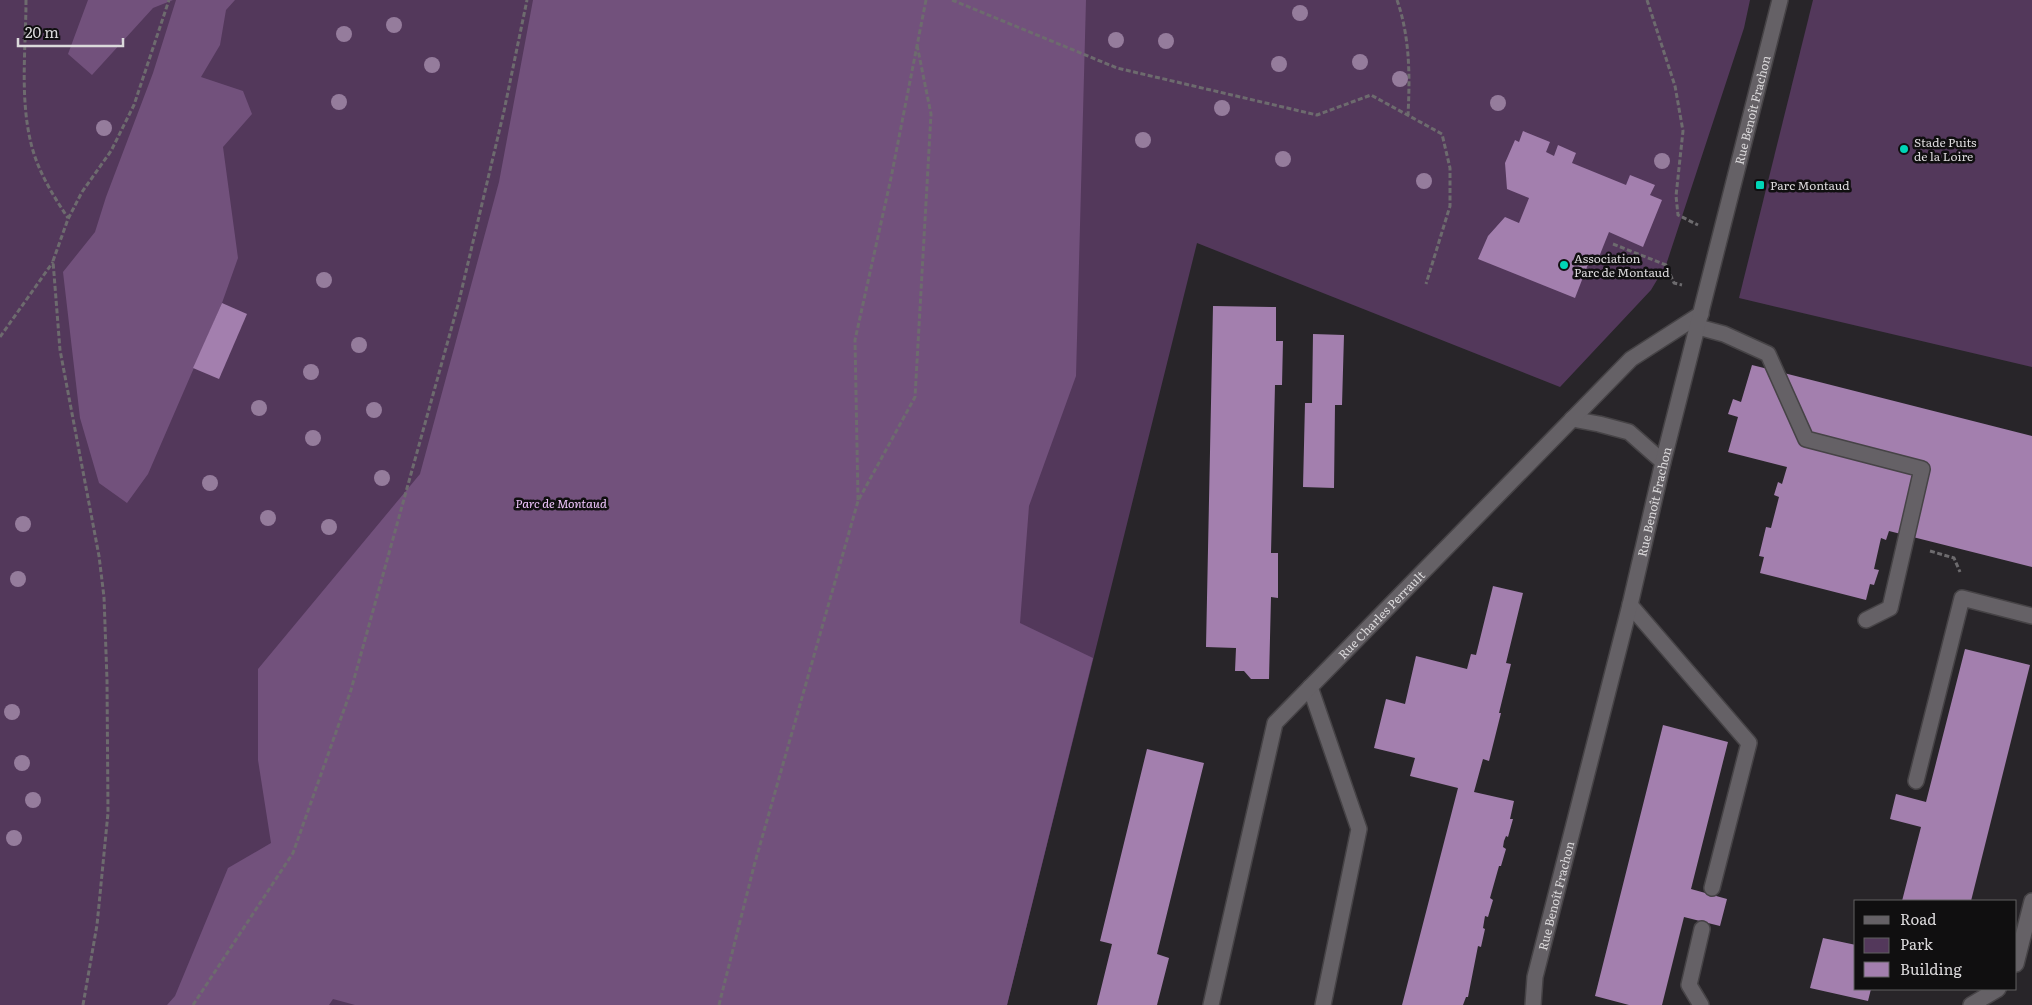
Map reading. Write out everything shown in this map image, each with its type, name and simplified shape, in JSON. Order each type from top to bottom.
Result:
[{"type":"street","name":"Rue Benoît Frachon","points":[[1533,1005],[1535,977],[1630,605],[1663,462],[1780,0]]},
{"type":"street","name":"Rue Charles Perrault","points":[[1211,1005],[1276,723],[1631,359],[1700,320]]},
{"type":"street","points":[[1700,320],[1724,334],[1768,354],[1806,439],[1922,469],[1890,608],[1866,620]]},
{"type":"street","points":[[1572,420],[1599,424],[1629,432],[1663,462]]},
{"type":"street","points":[[1916,781],[1962,598],[2032,616]]},
{"type":"street","points":[[1630,605],[1748,743],[1712,888]]},
{"type":"street","points":[[1310,687],[1359,829],[1323,1005]]},
{"type":"street","points":[[2017,960],[2032,901]]},
{"type":"street","points":[[1701,1005],[1689,984],[1702,929]]},
{"type":"street","points":[[1971,1005],[1996,990]]},
{"type":"path","points":[[26,0],[24,42],[26,111],[30,139],[38,166],[68,219]]},
{"type":"path","points":[[0,337],[53,262],[68,219],[82,192],[111,151],[134,105],[169,0]]},
{"type":"path","points":[[193,1005],[293,853],[351,690],[459,301],[504,111],[527,0]]},
{"type":"path","points":[[858,501],[855,340],[926,0]]},
{"type":"path","points":[[952,0],[1117,68],[1318,115],[1371,95],[1442,134],[1450,168],[1450,206],[1426,284]]},
{"type":"path","points":[[1397,0],[1402,17],[1410,78],[1408,116]]},
{"type":"path","points":[[1648,0],[1676,86],[1683,131],[1676,196],[1678,215],[1721,236]]},
{"type":"path","points":[[719,1005],[754,866],[858,501],[915,397],[931,114],[917,45]]},
{"type":"path","points":[[1613,244],[1666,264],[1674,283],[1707,293]]},
{"type":"path","points":[[53,262],[60,350],[98,556],[104,616],[108,813],[97,925],[83,1005]]},
{"type":"path","points":[[1905,544],[1954,558],[1963,580],[1962,598]]},
{"type":"green space","name":"Parc de Montaud","points":[[0,0],[1750,0],[1744,28],[1666,265],[1651,290],[1560,387],[1197,243],[1007,1005],[0,1005]]},
{"type":"green space","points":[[88,0],[173,0],[153,8],[92,75],[68,54]]},
{"type":"green space","points":[[176,0],[235,0],[226,10],[220,45],[201,77],[243,91],[252,114],[223,147],[238,258],[222,303],[148,474],[127,503],[99,483],[80,418],[63,272],[95,232],[106,197],[153,73]]},
{"type":"green space","points":[[533,0],[1086,0],[1076,376],[1029,506],[1020,623],[1093,658],[1007,1005],[355,1005],[333,999],[329,1005],[167,1005],[175,996],[228,868],[271,843],[258,760],[258,669],[420,474],[499,182]]},
{"type":"green space","name":"Stade Puits de la Loire","points":[[1813,0],[2032,0],[2032,367],[1739,298]]},
{"type":"building","points":[[1523,131],[1550,142],[1546,152],[1554,156],[1558,145],[1576,153],[1572,163],[1626,185],[1630,175],[1655,185],[1650,195],[1662,200],[1643,247],[1609,232],[1599,257],[1592,254],[1575,298],[1478,259],[1488,236],[1505,217],[1519,223],[1529,198],[1507,189],[1505,163],[1515,140],[1519,142]]},
{"type":"building","points":[[222,303],[247,314],[219,379],[193,368]]},
{"type":"building","points":[[1213,306],[1276,307],[1276,341],[1283,341],[1282,385],[1275,385],[1271,553],[1278,553],[1278,598],[1271,597],[1269,679],[1251,679],[1244,671],[1235,671],[1236,648],[1206,647]]},
{"type":"building","points":[[1313,334],[1344,335],[1342,405],[1335,405],[1334,488],[1303,487],[1305,403],[1312,403]]},
{"type":"building","points":[[1752,365],[2032,436],[2032,567],[1889,531],[1886,540],[1881,538],[1874,569],[1879,570],[1874,585],[1870,584],[1866,600],[1760,573],[1764,557],[1759,556],[1766,527],[1771,528],[1779,497],[1774,495],[1778,482],[1782,484],[1787,467],[1728,452],[1738,417],[1728,414],[1733,399],[1741,402]]},
{"type":"building","points":[[1493,586],[1523,593],[1506,663],[1511,664],[1499,713],[1501,713],[1489,761],[1483,759],[1474,792],[1514,801],[1510,819],[1513,819],[1508,837],[1506,836],[1504,841],[1503,847],[1506,849],[1490,898],[1493,900],[1488,917],[1485,916],[1483,928],[1485,929],[1481,947],[1478,946],[1468,997],[1466,997],[1463,1005],[1402,1005],[1458,788],[1410,776],[1415,758],[1374,748],[1386,699],[1405,704],[1416,656],[1467,669],[1471,654],[1476,655]]},
{"type":"building","points":[[1965,649],[2030,665],[1971,900],[1902,900],[1921,827],[1890,819],[1896,794],[1926,802]]},
{"type":"building","points":[[1663,725],[1728,742],[1691,889],[1727,899],[1720,926],[1684,917],[1662,1005],[1629,1005],[1595,996]]},
{"type":"building","points":[[1147,749],[1204,763],[1157,954],[1169,958],[1157,1005],[1097,1005],[1112,944],[1100,941]]},
{"type":"building","points":[[1823,938],[1854,945],[1854,990],[1871,990],[1868,1001],[1810,988]]},
{"type":"place","name":"Stade Puits de la Loire","points":[[1904,149]]},
{"type":"place","name":"Parc Montaud","points":[[1760,185]]},
{"type":"place","name":"Association Parc de Montaud","points":[[1564,265]]}]
